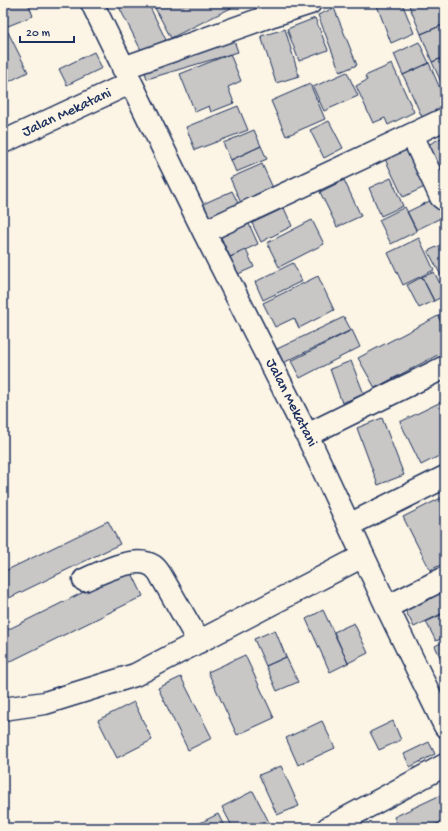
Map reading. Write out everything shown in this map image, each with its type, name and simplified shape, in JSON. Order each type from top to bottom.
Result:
[{"type":"street","name":"Jalan Mekatani","points":[[92,3],[204,232],[307,435],[387,607],[444,721]]},
{"type":"street","points":[[127,76],[270,9],[310,3]]},
{"type":"street","name":"Jalan Mekatani","points":[[3,142],[127,76]]},
{"type":"street","points":[[204,232],[445,119]]},
{"type":"street","points":[[412,135],[441,197],[445,200]]},
{"type":"street","points":[[307,435],[445,367]]},
{"type":"street","points":[[349,525],[445,477]]},
{"type":"street","points":[[3,709],[45,703],[135,675],[363,556]]},
{"type":"street","points":[[84,580],[117,565],[145,563],[153,566],[160,574],[199,642]]},
{"type":"street","points":[[387,607],[445,578]]},
{"type":"street","points":[[328,828],[445,765]]},
{"type":"building","points":[[3,3],[28,3],[33,16],[3,28]]},
{"type":"building","points":[[117,3],[148,3],[166,40],[142,52]]},
{"type":"building","points":[[165,3],[241,3],[171,38],[155,8]]},
{"type":"building","points":[[376,3],[402,3],[414,33],[391,43]]},
{"type":"building","points":[[408,3],[445,3],[445,24],[421,34]]},
{"type":"building","points":[[334,8],[357,65],[340,72],[318,15]]},
{"type":"building","points":[[315,18],[328,50],[299,61],[287,29]]},
{"type":"building","points":[[445,24],[445,57],[432,62],[421,34]]},
{"type":"building","points":[[285,29],[299,76],[276,83],[261,36]]},
{"type":"building","points":[[8,32],[28,72],[4,84],[3,35]]},
{"type":"building","points":[[233,38],[238,52],[147,79],[143,65]]},
{"type":"building","points":[[419,42],[429,63],[403,75],[394,54]]},
{"type":"building","points":[[94,52],[102,68],[67,85],[59,69]]},
{"type":"building","points":[[230,54],[241,81],[228,87],[234,103],[211,112],[209,106],[195,112],[180,74]]},
{"type":"building","points":[[445,57],[445,83],[442,84],[432,62]]},
{"type":"building","points":[[429,63],[445,100],[445,107],[422,117],[403,75]]},
{"type":"building","points":[[392,64],[414,112],[388,125],[385,118],[373,123],[356,86],[367,80],[365,76]]},
{"type":"building","points":[[347,72],[358,96],[324,111],[313,87]]},
{"type":"building","points":[[310,84],[325,119],[286,136],[271,101]]},
{"type":"building","points":[[238,106],[248,130],[195,150],[186,127]]},
{"type":"building","points":[[329,121],[343,148],[324,158],[310,130]]},
{"type":"building","points":[[254,130],[261,146],[231,160],[223,143]]},
{"type":"building","points":[[443,137],[445,141],[445,195],[420,149]]},
{"type":"building","points":[[261,146],[267,159],[236,172],[231,160]]},
{"type":"building","points":[[411,147],[429,185],[403,197],[385,159]]},
{"type":"building","points":[[262,164],[273,188],[241,203],[230,178]]},
{"type":"building","points":[[391,178],[403,206],[381,216],[369,188]]},
{"type":"building","points":[[344,180],[361,216],[337,227],[320,192]]},
{"type":"building","points":[[232,191],[240,207],[211,221],[203,204]]},
{"type":"building","points":[[438,197],[445,211],[445,216],[416,230],[407,212]]},
{"type":"building","points":[[405,207],[417,231],[391,244],[379,220]]},
{"type":"building","points":[[284,208],[292,226],[261,242],[252,223]]},
{"type":"building","points":[[312,220],[324,244],[279,267],[267,243]]},
{"type":"building","points":[[249,224],[258,244],[230,257],[221,237]]},
{"type":"building","points":[[419,238],[434,270],[403,285],[388,253]]},
{"type":"building","points":[[445,243],[445,283],[428,251]]},
{"type":"building","points":[[246,250],[254,267],[238,274],[230,257]]},
{"type":"building","points":[[293,263],[302,281],[263,300],[255,282]]},
{"type":"building","points":[[434,272],[445,295],[434,301],[422,277]]},
{"type":"building","points":[[318,276],[334,310],[299,328],[294,318],[275,327],[263,303]]},
{"type":"building","points":[[422,277],[434,301],[419,308],[407,285]]},
{"type":"building","points":[[445,313],[445,330],[438,316]]},
{"type":"building","points":[[438,316],[445,330],[445,351],[375,388],[358,358]]},
{"type":"building","points":[[344,317],[351,330],[283,363],[277,349]]},
{"type":"building","points":[[352,330],[360,347],[300,378],[291,361]]},
{"type":"building","points":[[351,361],[364,394],[342,403],[330,369]]},
{"type":"building","points":[[445,400],[445,453],[421,465],[400,422]]},
{"type":"building","points":[[382,418],[404,475],[378,485],[357,428]]},
{"type":"building","points":[[445,496],[445,563],[430,570],[403,517]]},
{"type":"building","points":[[108,521],[120,544],[3,601],[3,572]]},
{"type":"building","points":[[130,569],[143,596],[3,665],[3,632]]},
{"type":"building","points":[[445,587],[445,612],[414,627],[404,608]]},
{"type":"building","points":[[323,610],[348,663],[330,672],[306,619]]},
{"type":"building","points":[[445,613],[445,637],[436,641],[426,622]]},
{"type":"building","points":[[354,623],[368,653],[348,663],[334,632]]},
{"type":"building","points":[[275,630],[286,657],[266,666],[254,639]]},
{"type":"building","points":[[445,641],[445,665],[444,666],[435,646]]},
{"type":"building","points":[[245,655],[274,718],[237,735],[208,672]]},
{"type":"building","points":[[286,657],[298,682],[277,691],[266,666]]},
{"type":"building","points":[[181,677],[212,738],[188,750],[158,688]]},
{"type":"building","points":[[134,702],[152,740],[117,758],[98,720]]},
{"type":"building","points":[[322,721],[335,748],[298,765],[286,738]]},
{"type":"building","points":[[393,721],[401,740],[379,750],[370,732]]},
{"type":"building","points":[[429,742],[435,754],[410,767],[404,754]]},
{"type":"building","points":[[281,766],[299,806],[277,815],[259,775]]},
{"type":"building","points":[[253,791],[272,828],[233,828],[222,807]]},
{"type":"building","points":[[445,793],[445,820],[428,828],[399,828],[394,817]]},
{"type":"building","points":[[218,814],[225,828],[190,828]]}]
